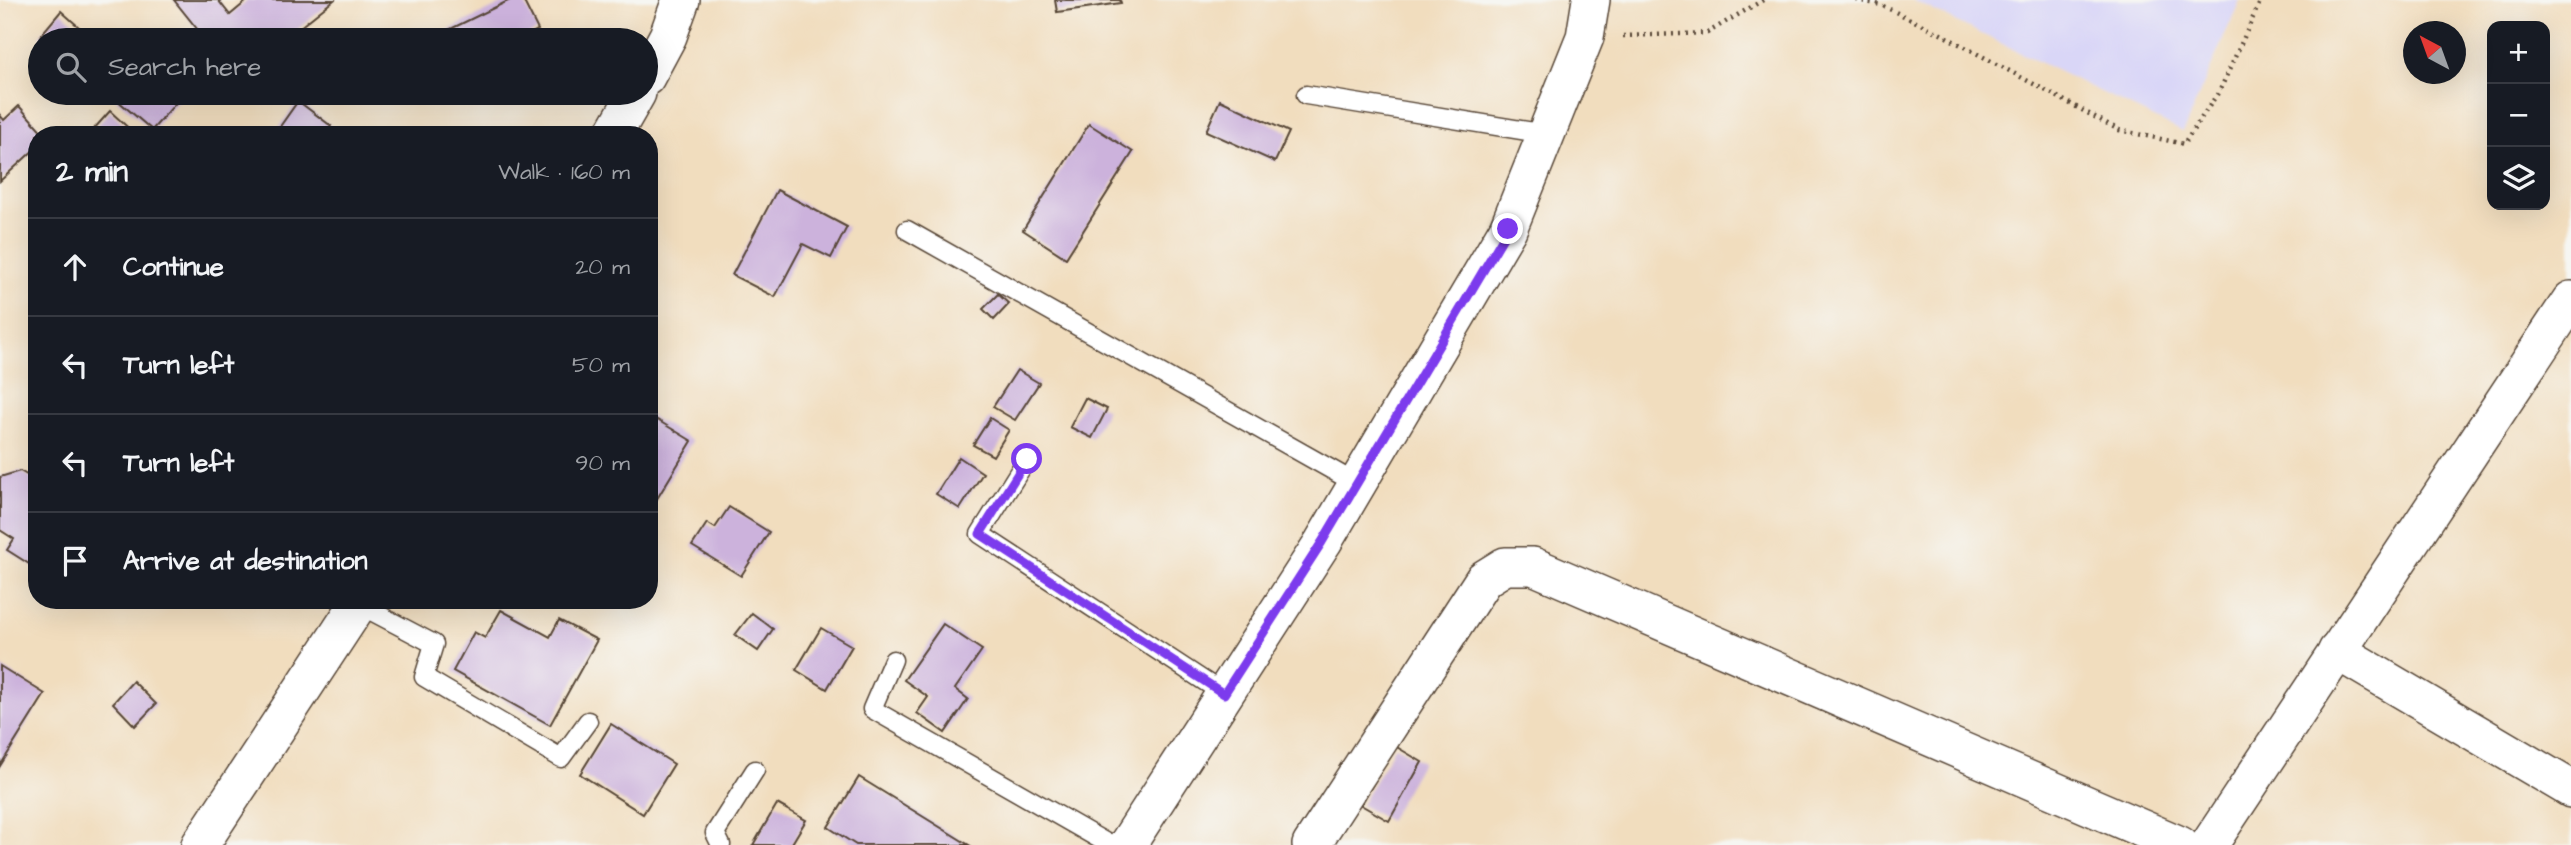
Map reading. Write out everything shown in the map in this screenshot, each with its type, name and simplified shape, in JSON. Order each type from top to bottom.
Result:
[{"type":"street","points":[[658,55],[681,0]]},
{"type":"street","points":[[1127,845],[1357,484],[1508,229],[1585,37],[1591,0]]},
{"type":"street","points":[[618,126],[630,105]]},
{"type":"street","points":[[2209,845],[2571,300]]},
{"type":"street","points":[[1311,845],[1484,579],[1505,566],[1533,566],[2180,845]]},
{"type":"street","points":[[200,845],[355,609]]},
{"type":"street","points":[[2337,651],[2571,789]]},
{"type":"lane","points":[[1306,95],[1546,134]]},
{"type":"lane","points":[[907,230],[1357,484]]},
{"type":"lane","points":[[1027,459],[980,534],[1224,694]]},
{"type":"lane","points":[[372,609],[434,644],[424,677],[561,758],[587,721]]},
{"type":"lane","points":[[893,660],[872,709],[1110,845]]},
{"type":"lane","points":[[721,845],[715,832],[755,771]]},
{"type":"path","points":[[1585,37],[1707,33],[1763,0]]},
{"type":"path","points":[[1856,0],[1881,5],[1904,16],[2119,130],[2184,144],[2220,90],[2261,0]]},
{"type":"shaded area","points":[[1912,0],[2240,0],[2183,132]]},
{"type":"building","points":[[174,0],[218,0],[230,15],[248,0],[334,0],[299,28],[196,28]]},
{"type":"building","points":[[510,0],[523,0],[537,28],[453,28]]},
{"type":"building","points":[[1055,0],[1120,0],[1121,3],[1057,12]]},
{"type":"building","points":[[61,11],[80,28],[47,28]]},
{"type":"building","points":[[1220,100],[1289,132],[1275,162],[1206,131]]},
{"type":"building","points":[[123,105],[174,105],[156,126],[147,126]]},
{"type":"building","points":[[295,105],[303,105],[331,126],[280,126]]},
{"type":"building","points":[[19,106],[37,126],[28,126],[28,155],[0,181],[0,115],[4,120]]},
{"type":"building","points":[[110,111],[126,126],[97,126]]},
{"type":"building","points":[[1089,124],[1133,152],[1066,258],[1023,230]]},
{"type":"building","points":[[777,190],[847,227],[831,258],[803,244],[775,297],[732,275]]},
{"type":"building","points":[[998,294],[1009,304],[994,320],[983,309]]},
{"type":"building","points":[[1017,370],[1039,383],[1015,420],[993,407]]},
{"type":"building","points":[[1085,398],[1107,409],[1092,438],[1070,427]]},
{"type":"building","points":[[990,418],[1009,430],[993,456],[973,445]]},
{"type":"building","points":[[658,420],[692,441],[658,497]]},
{"type":"building","points":[[959,457],[983,473],[960,509],[936,494]]},
{"type":"building","points":[[20,471],[28,476],[28,563],[7,550],[14,539],[0,530],[0,477]]},
{"type":"building","points":[[729,507],[769,532],[741,576],[692,546],[707,523],[715,528]]},
{"type":"building","points":[[501,610],[550,637],[559,620],[597,640],[550,725],[453,671],[474,632],[485,638]]},
{"type":"building","points":[[752,613],[773,629],[758,651],[735,635]]},
{"type":"building","points":[[943,624],[982,650],[955,689],[968,699],[945,733],[917,713],[928,697],[904,680]]},
{"type":"building","points":[[821,628],[852,646],[827,689],[796,670]]},
{"type":"building","points":[[0,666],[45,694],[0,766]]},
{"type":"building","points":[[133,681],[156,704],[135,726],[113,703]]},
{"type":"building","points":[[611,724],[674,764],[643,814],[580,774]]},
{"type":"building","points":[[1395,746],[1422,762],[1389,821],[1361,805]]},
{"type":"building","points":[[859,777],[969,845],[856,845],[828,827]]},
{"type":"building","points":[[777,804],[806,820],[791,845],[753,845]]},
{"type":"route","points":[[1027,459],[980,534],[1224,694],[1322,542],[1508,229]]}]
